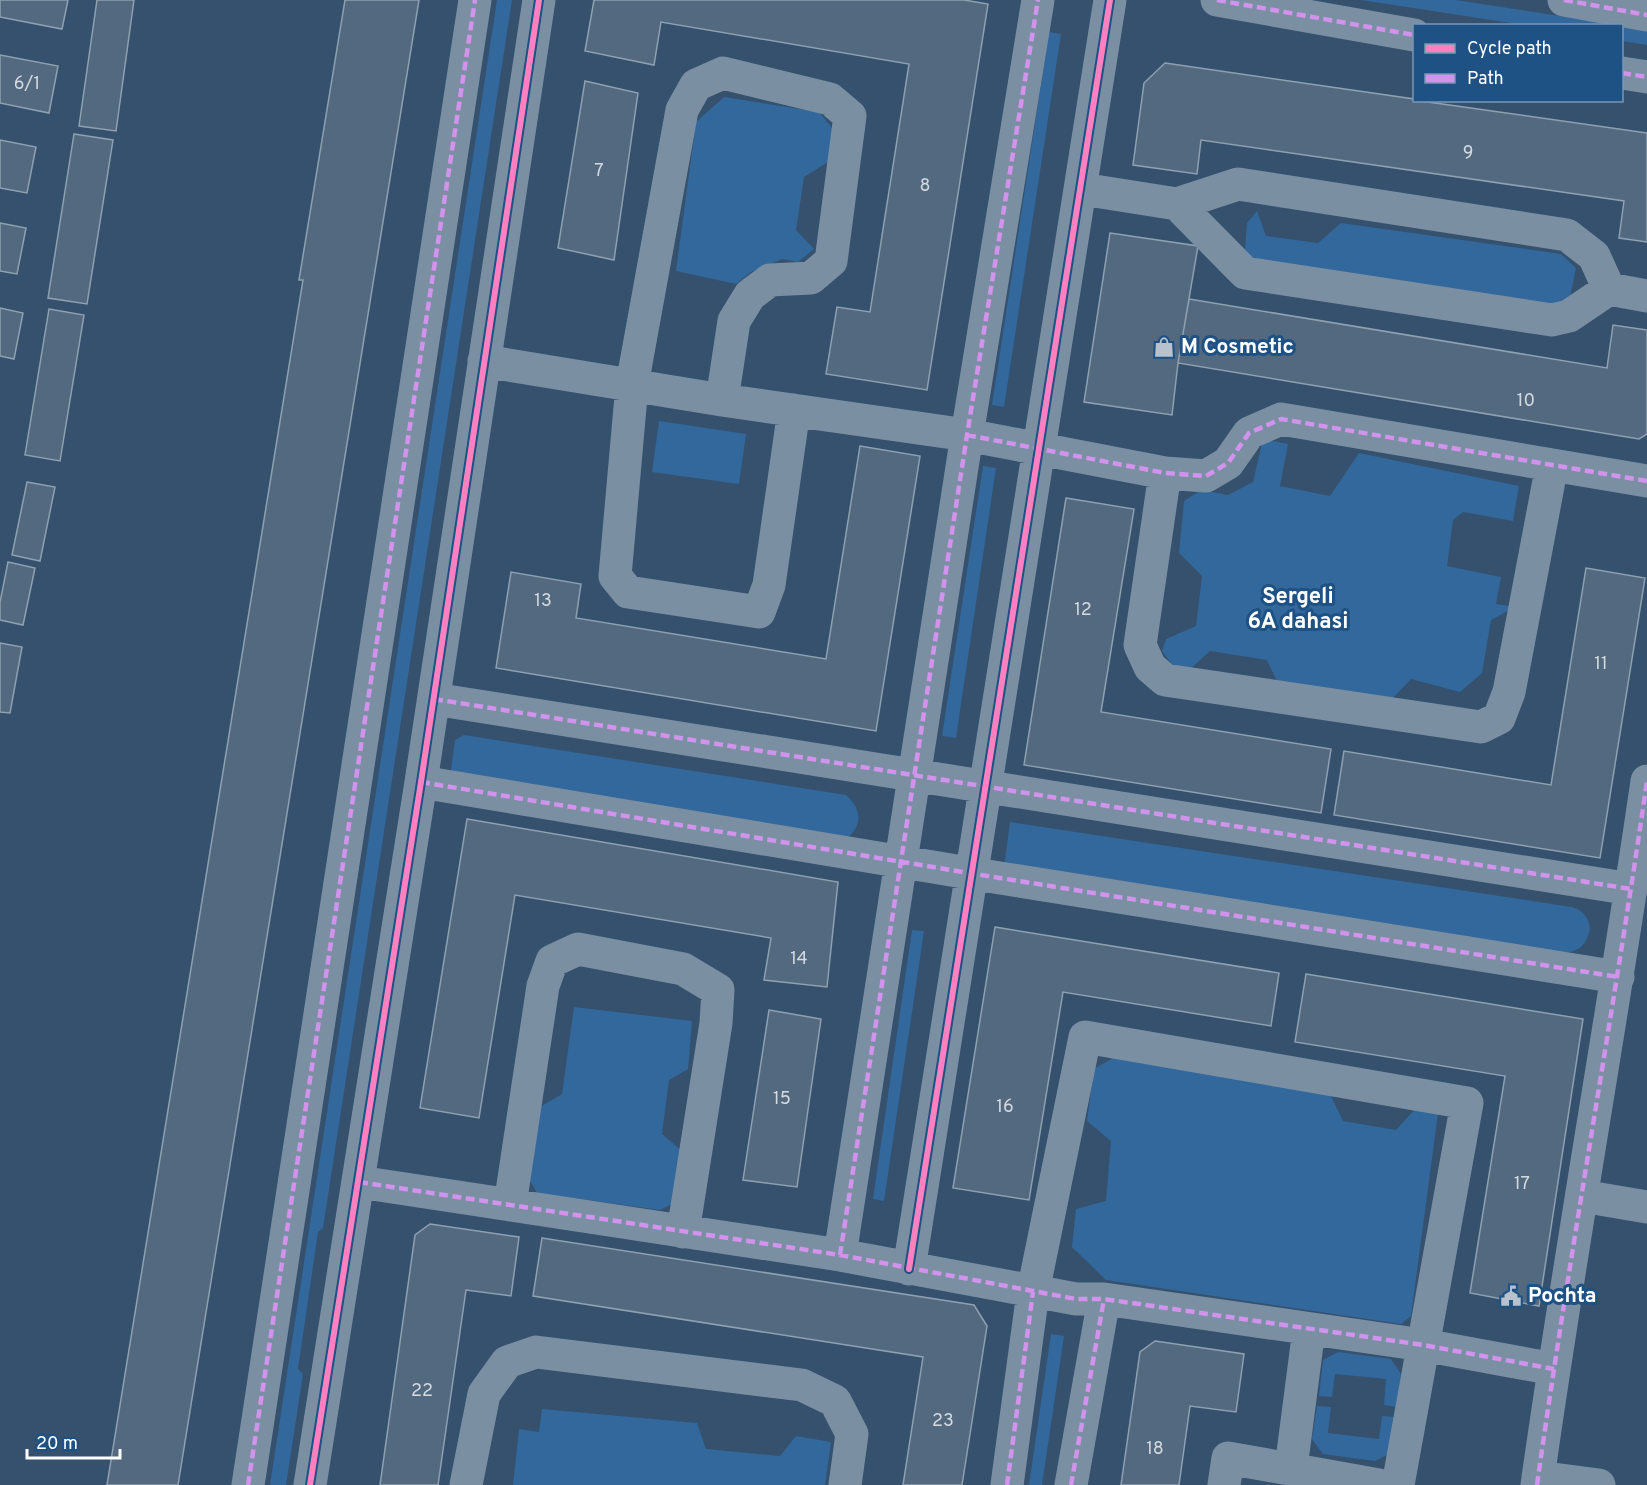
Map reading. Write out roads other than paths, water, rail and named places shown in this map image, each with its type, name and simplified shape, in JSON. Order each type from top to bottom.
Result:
[{"type":"street","points":[[248,1485],[474,0]]},
{"type":"street","points":[[310,1485],[434,699],[539,0]]},
{"type":"street","points":[[840,1255],[967,435],[1038,0]]},
{"type":"street","points":[[909,1269],[975,874],[1110,0]]},
{"type":"street","points":[[1217,0],[1413,35]]},
{"type":"street","points":[[1564,0],[1647,15]]},
{"type":"street","points":[[722,400],[734,321],[750,295],[770,280],[811,278],[831,261],[850,116],[830,99],[723,73],[696,85],[682,110],[632,385],[615,576],[628,592],[759,612],[769,585],[794,410]]},
{"type":"street","points":[[1623,73],[1647,77]]},
{"type":"street","points":[[1082,189],[1177,204],[1238,184],[1567,235],[1594,256],[1609,289]]},
{"type":"street","points":[[1177,204],[1245,273],[1552,320],[1569,316],[1609,289],[1647,296]]},
{"type":"street","points":[[484,361],[722,400],[967,435],[1166,472],[1206,476],[1228,463],[1249,434],[1281,419],[1647,481]]},
{"type":"street","points":[[1166,472],[1140,645],[1150,667],[1165,680],[1481,728],[1499,718],[1509,692],[1552,465]]},
{"type":"street","points":[[434,699],[1631,889]]},
{"type":"street","points":[[1599,1485],[1538,1481],[1647,781]]},
{"type":"street","points":[[421,782],[1618,977]]},
{"type":"street","points":[[510,1205],[543,986],[552,961],[579,949],[683,969],[718,990],[716,1023],[683,1232]]},
{"type":"street","points":[[1007,1485],[1033,1292],[1085,1037],[1467,1102],[1398,1485]]},
{"type":"street","points":[[359,1182],[840,1255],[1076,1299],[1104,1299],[1423,1345],[1554,1368]]},
{"type":"street","points":[[1582,1196],[1647,1207]]},
{"type":"street","points":[[1071,1485],[1104,1299]]},
{"type":"street","points":[[1291,1468],[1309,1329]]},
{"type":"street","points":[[466,1485],[484,1394],[507,1362],[536,1352],[802,1385],[835,1401],[852,1434],[845,1485]]},
{"type":"street","points":[[1224,1485],[1228,1458],[1379,1485]]},
{"type":"place","name":"M Cosmetic","points":[[1164,347]]},
{"type":"place","name":"Pochta","points":[[1511,1296]]},
{"type":"district","name":"Sergeli 6A dahasi","points":[[1298,610]]}]
